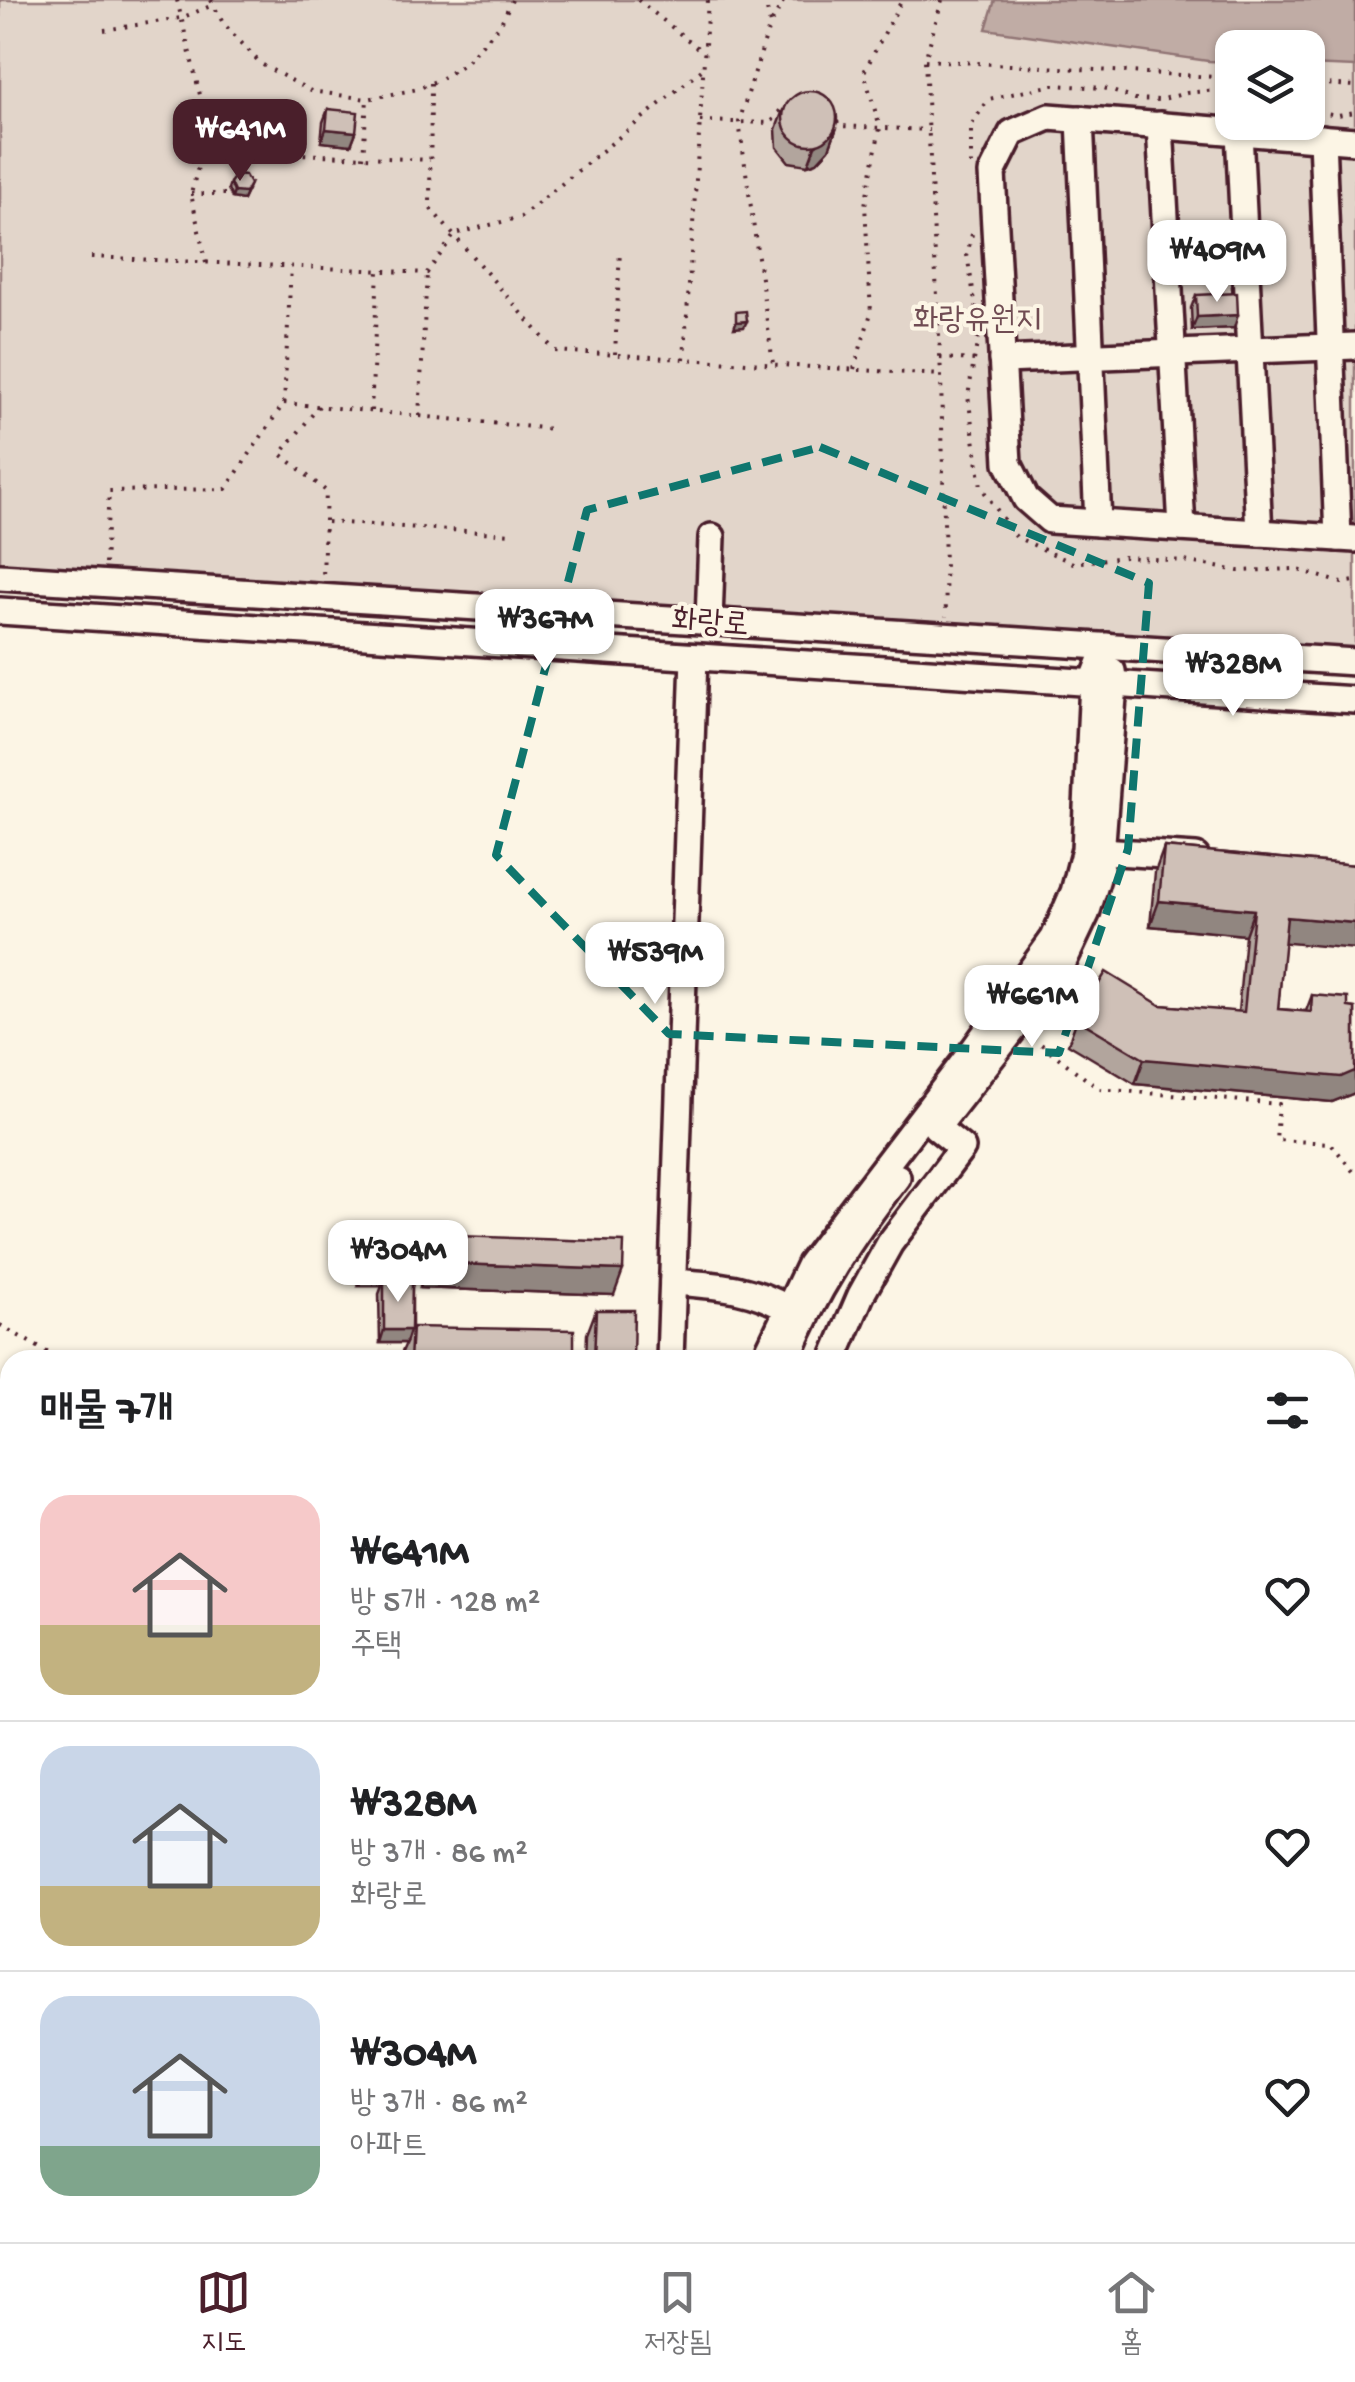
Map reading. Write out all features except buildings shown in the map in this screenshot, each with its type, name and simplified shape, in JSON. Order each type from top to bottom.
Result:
[{"type":"street","points":[[1215,130],[1049,117],[1012,133],[992,173],[1008,463],[1026,499],[1050,520],[1346,538],[1342,347],[1322,140]]},
{"type":"street","points":[[1080,119],[1098,522]]},
{"type":"street","points":[[1160,126],[1182,528]]},
{"type":"street","points":[[1325,138],[1355,140]]},
{"type":"street","points":[[1239,140],[1259,533]]},
{"type":"street","points":[[1002,360],[1342,347]]},
{"type":"street","points":[[709,621],[712,536]]},
{"type":"street","name":"화랑로","points":[[0,577],[1355,662]]},
{"type":"street","name":"화랑로","points":[[0,611],[1355,700]]},
{"type":"street","points":[[789,1350],[810,1264],[1054,938],[1074,892],[1086,848],[1107,646]]},
{"type":"street","points":[[670,1350],[694,656]]},
{"type":"street","points":[[771,1350],[885,1192],[1058,970],[1086,914],[1100,868],[1104,683]]},
{"type":"street","points":[[1101,851],[1216,858]]},
{"type":"street","points":[[837,1350],[890,1242],[962,1148],[936,1127]]},
{"type":"street","points":[[673,1282],[746,1291],[795,1314]]},
{"type":"path","points":[[177,0],[208,128],[191,194],[206,262]]},
{"type":"path","points":[[104,30],[181,18],[212,3],[222,23],[260,64],[311,91],[367,99],[418,89],[464,64],[500,25],[512,0]]},
{"type":"path","points":[[638,0],[705,53]]},
{"type":"path","points":[[684,359],[708,0]]},
{"type":"path","points":[[765,0],[770,24]]},
{"type":"path","points":[[773,364],[738,122],[770,24],[784,0]]},
{"type":"path","points":[[854,369],[871,314],[865,205],[880,128],[864,72],[902,0]]},
{"type":"path","points":[[942,0],[925,60],[941,374],[947,636]]},
{"type":"path","points":[[925,60],[1215,77]]},
{"type":"path","points":[[419,416],[426,273],[454,234],[521,217],[704,68]]},
{"type":"path","points":[[431,83],[430,208],[554,351],[941,374]]},
{"type":"path","points":[[1325,84],[1355,86]]},
{"type":"path","points":[[364,158],[367,99]]},
{"type":"path","points":[[700,120],[771,123],[792,102]]},
{"type":"path","points":[[1325,113],[1338,116],[1355,112]]},
{"type":"path","points":[[834,116],[839,126],[929,130]]},
{"type":"path","points":[[208,128],[300,154],[430,160]]},
{"type":"path","points":[[191,194],[230,194]]},
{"type":"path","points":[[615,354],[620,250]]},
{"type":"path","points":[[91,257],[426,273]]},
{"type":"path","points":[[104,583],[109,491],[226,489],[284,403],[291,266]]},
{"type":"path","points":[[371,412],[378,271]]},
{"type":"path","points":[[940,358],[958,359]]},
{"type":"path","points":[[284,403],[553,429]]},
{"type":"path","points":[[319,406],[281,454],[326,491],[322,597]]},
{"type":"path","points":[[325,522],[512,534]]},
{"type":"path","points":[[1016,1025],[1099,1089],[1280,1104],[1276,1140],[1330,1143],[1355,1174]]},
{"type":"path","points":[[0,1325],[43,1350]]},
{"type":"highlighted area","points":[[820,447],[1149,583],[1128,849],[1059,1053],[669,1034],[496,855],[587,510]]},
{"type":"green space","name":"화랑유원지","points":[[0,0],[1355,0],[1355,670],[0,576]]},
{"type":"shaded area","points":[[995,0],[1355,0],[1355,67],[1325,66],[1325,30],[1215,30],[1215,61],[986,29]]}]
